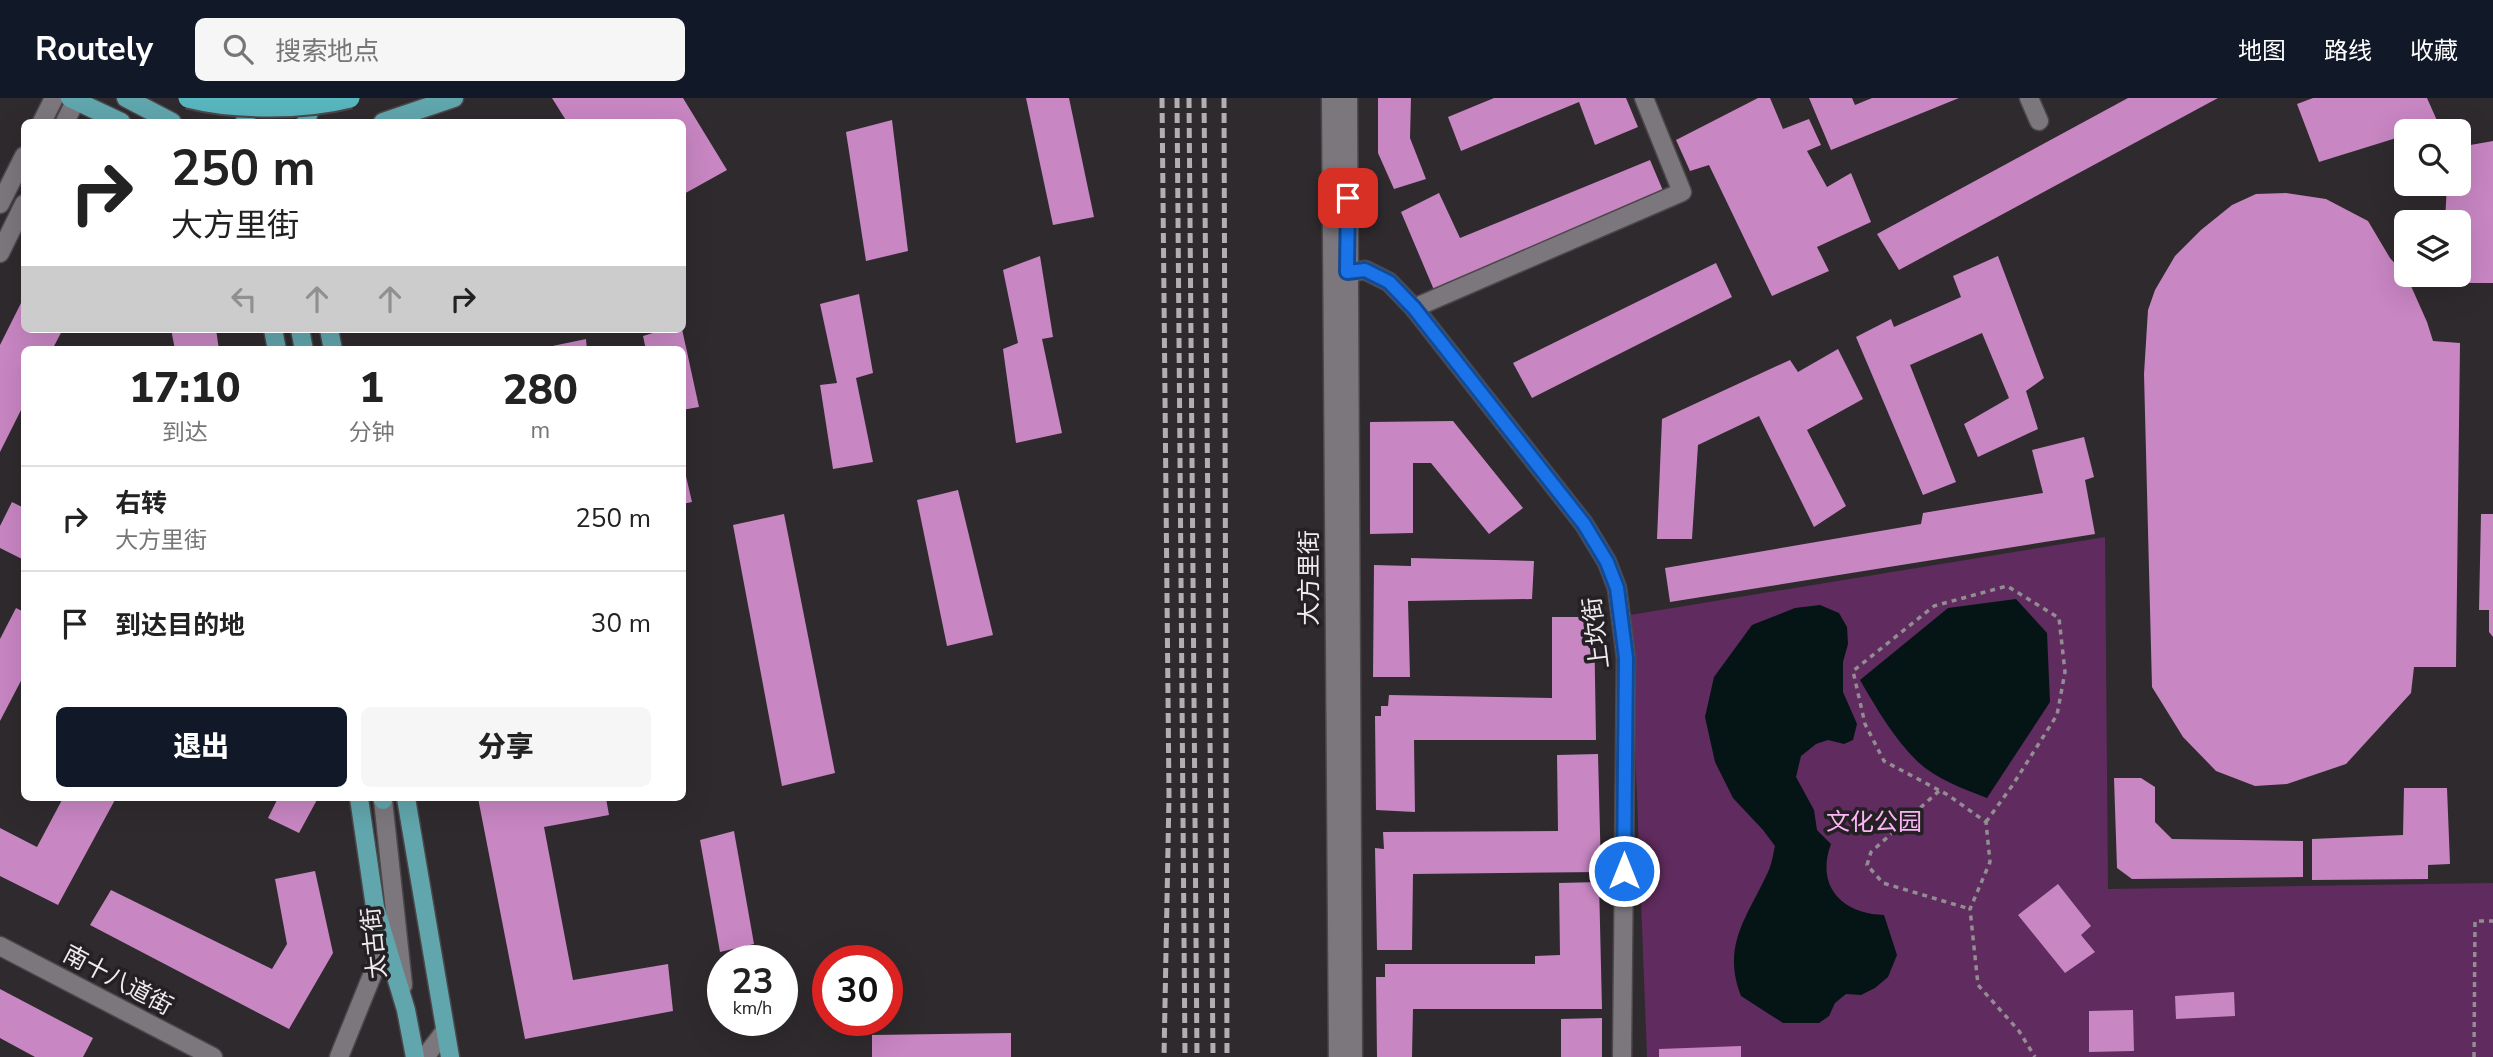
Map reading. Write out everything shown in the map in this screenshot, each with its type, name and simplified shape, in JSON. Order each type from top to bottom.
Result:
[{"type":"highway","points":[[188,98],[246,106],[289,106],[350,98]]},
{"type":"main road","points":[[43,119],[54,98]]},
{"type":"main road","points":[[126,98],[166,119]]},
{"type":"main road","points":[[246,119],[249,98]]},
{"type":"main road","points":[[307,119],[313,98]]},
{"type":"main road","points":[[392,119],[454,98]]},
{"type":"main road","name":"大方里街","points":[[1331,98],[1338,1057]]},
{"type":"main road","name":"大方里街","points":[[1348,98],[1353,1057]]},
{"type":"main road","points":[[1414,308],[1682,192],[1644,98]]},
{"type":"main road","points":[[2029,98],[2039,121]]},
{"type":"main road","points":[[66,119],[74,99],[115,119]]},
{"type":"main road","points":[[0,204],[21,162]]},
{"type":"main road","points":[[0,253],[21,210]]},
{"type":"main road","name":"上坎街","points":[[1347,272],[1365,270],[1389,282],[1414,308],[1584,524],[1607,562],[1617,588],[1626,658],[1622,1057]]},
{"type":"main road","name":"太古街","points":[[359,801],[375,907],[406,1010]]},
{"type":"main road","name":"太古街","points":[[382,801],[406,1010]]},
{"type":"main road","points":[[407,801],[450,1057]]},
{"type":"main road","name":"太古街","points":[[339,1057],[386,942]]},
{"type":"main road","name":"南十八道街","points":[[0,946],[213,1057]]},
{"type":"main road","points":[[406,1010],[415,1057]]},
{"type":"main road","points":[[425,1057],[445,1031]]},
{"type":"path","points":[[1986,821],[1884,761],[1865,724],[1853,671],[1934,606],[2007,586],[2059,618],[2065,672],[2057,715],[2012,786],[1986,821],[1990,862],[1970,909],[1978,985],[2019,1031],[2035,1057]]},
{"type":"path","points":[[1939,791],[1871,852],[1867,865],[1883,883],[1970,909]]},
{"type":"path","points":[[2474,1057],[2475,921],[2493,921]]},
{"type":"green space","name":"文化公园","points":[[2105,537],[2108,889],[2493,883],[2493,1057],[1647,1057],[1630,615]]},
{"type":"shaded area","points":[[2016,599],[2047,633],[2050,702],[1987,798],[1942,778],[1918,762],[1879,713],[1860,680],[1948,608]]},
{"type":"shaded area","points":[[1820,605],[1839,613],[1847,627],[1843,692],[1857,724],[1853,740],[1844,744],[1828,740],[1816,744],[1801,756],[1796,777],[1814,810],[1817,830],[1831,844],[1827,859],[1830,885],[1836,895],[1856,910],[1884,915],[1897,955],[1888,977],[1861,995],[1846,994],[1835,1003],[1829,1016],[1819,1023],[1783,1023],[1741,996],[1734,961],[1740,931],[1769,869],[1775,846],[1733,798],[1715,762],[1705,717],[1714,677],[1752,625],[1795,608]]},
{"type":"building","points":[[552,98],[683,98],[727,170],[686,193],[686,119],[565,119]]},
{"type":"building","points":[[1026,98],[1069,98],[1094,217],[1053,225]]},
{"type":"building","points":[[1378,98],[1411,98],[1410,138],[1426,179],[1394,189],[1378,153]]},
{"type":"building","points":[[1494,98],[1626,98],[1638,127],[1595,145],[1579,102],[1461,151],[1448,117]]},
{"type":"building","points":[[1758,98],[1770,98],[1783,129],[1809,119],[1821,145],[1807,151],[1827,187],[1851,173],[1871,222],[1817,247],[1829,271],[1772,296],[1709,165],[1690,171],[1676,140]]},
{"type":"building","points":[[1809,98],[1852,98],[1855,105],[1872,98],[1959,98],[1831,150]]},
{"type":"building","points":[[2128,98],[2218,98],[1899,270],[1877,234]]},
{"type":"building","points":[[2313,98],[2427,98],[2436,119],[2394,119],[2394,139],[2319,162],[2297,104]]},
{"type":"building","points":[[892,120],[908,251],[866,261],[846,132]]},
{"type":"building","points":[[2493,141],[2493,283],[2471,283],[2471,210],[2446,210],[2446,196],[2471,196],[2471,145]]},
{"type":"building","points":[[1650,160],[1664,193],[1434,290],[1401,212],[1439,193],[1460,238]]},
{"type":"building","points":[[2286,193],[2326,199],[2368,221],[2394,262],[2394,287],[2411,287],[2433,341],[2460,343],[2456,667],[2414,667],[2411,693],[2346,764],[2287,784],[2255,786],[2216,771],[2183,737],[2152,687],[2144,374],[2148,310],[2155,290],[2175,256],[2232,205],[2256,194]]},
{"type":"building","points":[[1040,256],[1053,337],[1042,339],[1062,433],[1016,443],[1003,349],[1018,343],[1003,270]]},
{"type":"building","points":[[1998,256],[2044,378],[2026,391],[2038,429],[1978,457],[1964,424],[2009,398],[1982,333],[1910,365],[1956,482],[1923,495],[1856,337],[1891,319],[1894,327],[1961,297],[1953,276]]},
{"type":"building","points":[[1716,263],[1732,297],[1532,398],[1513,363]]},
{"type":"building","points":[[859,294],[873,373],[856,378],[873,462],[833,469],[820,385],[837,383],[820,304]]},
{"type":"building","points":[[21,303],[21,333],[61,333],[54,346],[21,346],[21,410],[0,452],[0,345]]},
{"type":"building","points":[[172,333],[217,333],[218,346],[174,346]]},
{"type":"building","points":[[653,333],[683,333],[686,346],[645,346],[643,336]]},
{"type":"building","points":[[586,339],[587,346],[552,346]]},
{"type":"building","points":[[686,347],[699,407],[686,409]]},
{"type":"building","points":[[1838,349],[1863,399],[1807,430],[1846,506],[1814,527],[1759,416],[1698,445],[1692,539],[1657,539],[1662,419],[1790,360],[1798,372]]},
{"type":"building","points":[[1453,421],[1523,508],[1489,534],[1431,463],[1413,463],[1413,533],[1370,534],[1370,422]]},
{"type":"building","points":[[2084,437],[2094,477],[2085,480],[2095,534],[1670,602],[1665,568],[1921,524],[1923,513],[2043,493],[2032,450]]},
{"type":"building","points":[[686,476],[692,502],[686,503]]},
{"type":"building","points":[[958,490],[993,635],[947,646],[917,500]]},
{"type":"building","points":[[12,502],[21,506],[21,558],[0,548],[0,526]]},
{"type":"building","points":[[784,514],[835,773],[782,786],[733,525]]},
{"type":"building","points":[[2481,514],[2493,514],[2493,637],[2489,632],[2489,610],[2479,610]]},
{"type":"building","points":[[1411,558],[1534,561],[1532,599],[1408,601],[1410,677],[1373,677],[1374,565],[1411,566]]},
{"type":"building","points":[[16,608],[21,610],[21,681],[0,721],[0,639]]},
{"type":"building","points":[[1552,617],[1594,617],[1596,740],[1414,740],[1415,812],[1376,810],[1375,716],[1381,716],[1381,706],[1388,706],[1389,695],[1552,698]]},
{"type":"building","points":[[1598,754],[1601,872],[1413,874],[1412,950],[1377,950],[1375,848],[1384,849],[1383,832],[1558,831],[1557,755]]},
{"type":"building","points":[[2114,778],[2141,778],[2155,787],[2155,822],[2172,839],[2303,841],[2303,877],[2132,879],[2117,868]]},
{"type":"building","points":[[2404,788],[2447,788],[2450,864],[2428,865],[2428,879],[2312,880],[2312,839],[2403,835]]},
{"type":"building","points":[[61,801],[114,801],[58,905],[0,876],[0,828],[37,847]]},
{"type":"building","points":[[276,801],[316,801],[299,833],[268,818]]},
{"type":"building","points":[[479,801],[607,801],[609,815],[544,827],[573,980],[668,964],[673,1011],[525,1039]]},
{"type":"building","points":[[734,831],[754,944],[719,945],[700,840]]},
{"type":"building","points":[[315,871],[333,953],[289,1029],[90,925],[111,890],[272,969],[287,944],[275,879]]},
{"type":"building","points":[[1599,882],[1602,1009],[1413,1009],[1412,1057],[1377,1057],[1376,977],[1385,977],[1385,964],[1535,964],[1535,956],[1560,955],[1559,883]]},
{"type":"building","points":[[2058,884],[2091,926],[2081,935],[2095,952],[2065,973],[2018,915]]},
{"type":"building","points":[[0,989],[93,1038],[83,1057],[35,1057],[0,1038]]},
{"type":"building","points":[[2234,992],[2235,1016],[2176,1019],[2175,996]]},
{"type":"building","points":[[2133,1010],[2134,1051],[2089,1052],[2089,1011]]},
{"type":"building","points":[[1602,1018],[1602,1057],[1561,1057],[1561,1019]]},
{"type":"building","points":[[1011,1033],[1011,1057],[872,1057],[872,1036]]},
{"type":"building","points":[[1741,1046],[1741,1057],[1659,1057],[1659,1049]]},
{"type":"railway","points":[[1162,98],[1169,796],[1164,1057]]},
{"type":"railway","points":[[1177,98],[1185,1057]]},
{"type":"railway","points":[[1189,98],[1197,1057]]},
{"type":"railway","points":[[1204,98],[1213,1057]]},
{"type":"railway","points":[[1224,98],[1227,1057]]},
{"type":"route","points":[[1348,198],[1347,272],[1365,270],[1389,282],[1414,308],[1584,524],[1607,562],[1617,588],[1626,658],[1624,871]]}]
